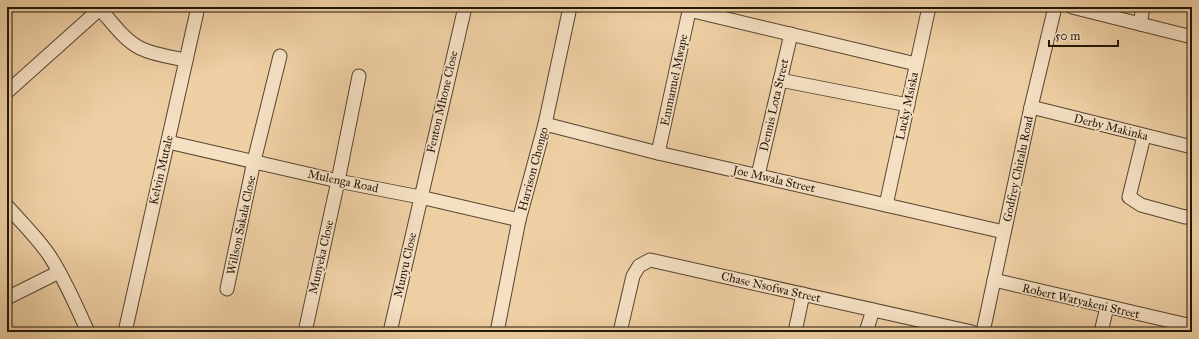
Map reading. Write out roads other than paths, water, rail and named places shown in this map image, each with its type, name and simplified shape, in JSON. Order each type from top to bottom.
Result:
[{"type":"street","name":"Kelvin Mutale","points":[[125,332],[198,7]]},
{"type":"street","name":"Fenton Mhone Close","points":[[420,197],[465,7]]},
{"type":"street","name":"Harrison Chongo","points":[[497,332],[519,220],[545,124],[570,7]]},
{"type":"street","name":"Lucky Msiska","points":[[886,205],[929,7]]},
{"type":"street","name":"Godfrey Chitalu Road","points":[[982,332],[1031,107],[1055,7]]},
{"type":"street","points":[[1072,7],[1192,37]]},
{"type":"street","points":[[1140,24],[1144,7]]},
{"type":"street","points":[[7,92],[101,8],[135,46],[150,52],[186,60]]},
{"type":"street","points":[[690,8],[916,64]]},
{"type":"street","name":"Emmanuel Mwape","points":[[658,153],[690,8]]},
{"type":"street","name":"Dennis Lota Street","points":[[758,175],[791,34]]},
{"type":"street","name":"Willson Sakala Close","points":[[227,289],[254,161],[280,56]]},
{"type":"street","name":"Munyeka Close","points":[[305,332],[360,76]]},
{"type":"street","points":[[780,80],[908,105]]},
{"type":"street","name":"Derby Makinka","points":[[1031,107],[1192,147]]},
{"type":"street","name":"Joe Mwala Street","points":[[545,124],[658,153],[1004,232]]},
{"type":"street","points":[[1144,136],[1129,197],[1140,205],[1185,217],[1192,216]]},
{"type":"street","name":"Mulenga Road","points":[[168,142],[519,220]]},
{"type":"street","name":"Munyu Close","points":[[390,332],[420,197]]},
{"type":"street","points":[[7,206],[39,241],[59,272],[88,332]]},
{"type":"street","name":"Chase Nsofwa Street","points":[[620,332],[632,276],[639,266],[650,260],[972,332]]},
{"type":"street","points":[[7,298],[59,272]]},
{"type":"street","name":"Robert Watyakeni Street","points":[[994,280],[1192,326]]},
{"type":"street","points":[[795,332],[802,294]]},
{"type":"street","points":[[1101,332],[1107,307]]},
{"type":"street","points":[[866,332],[873,310]]}]
